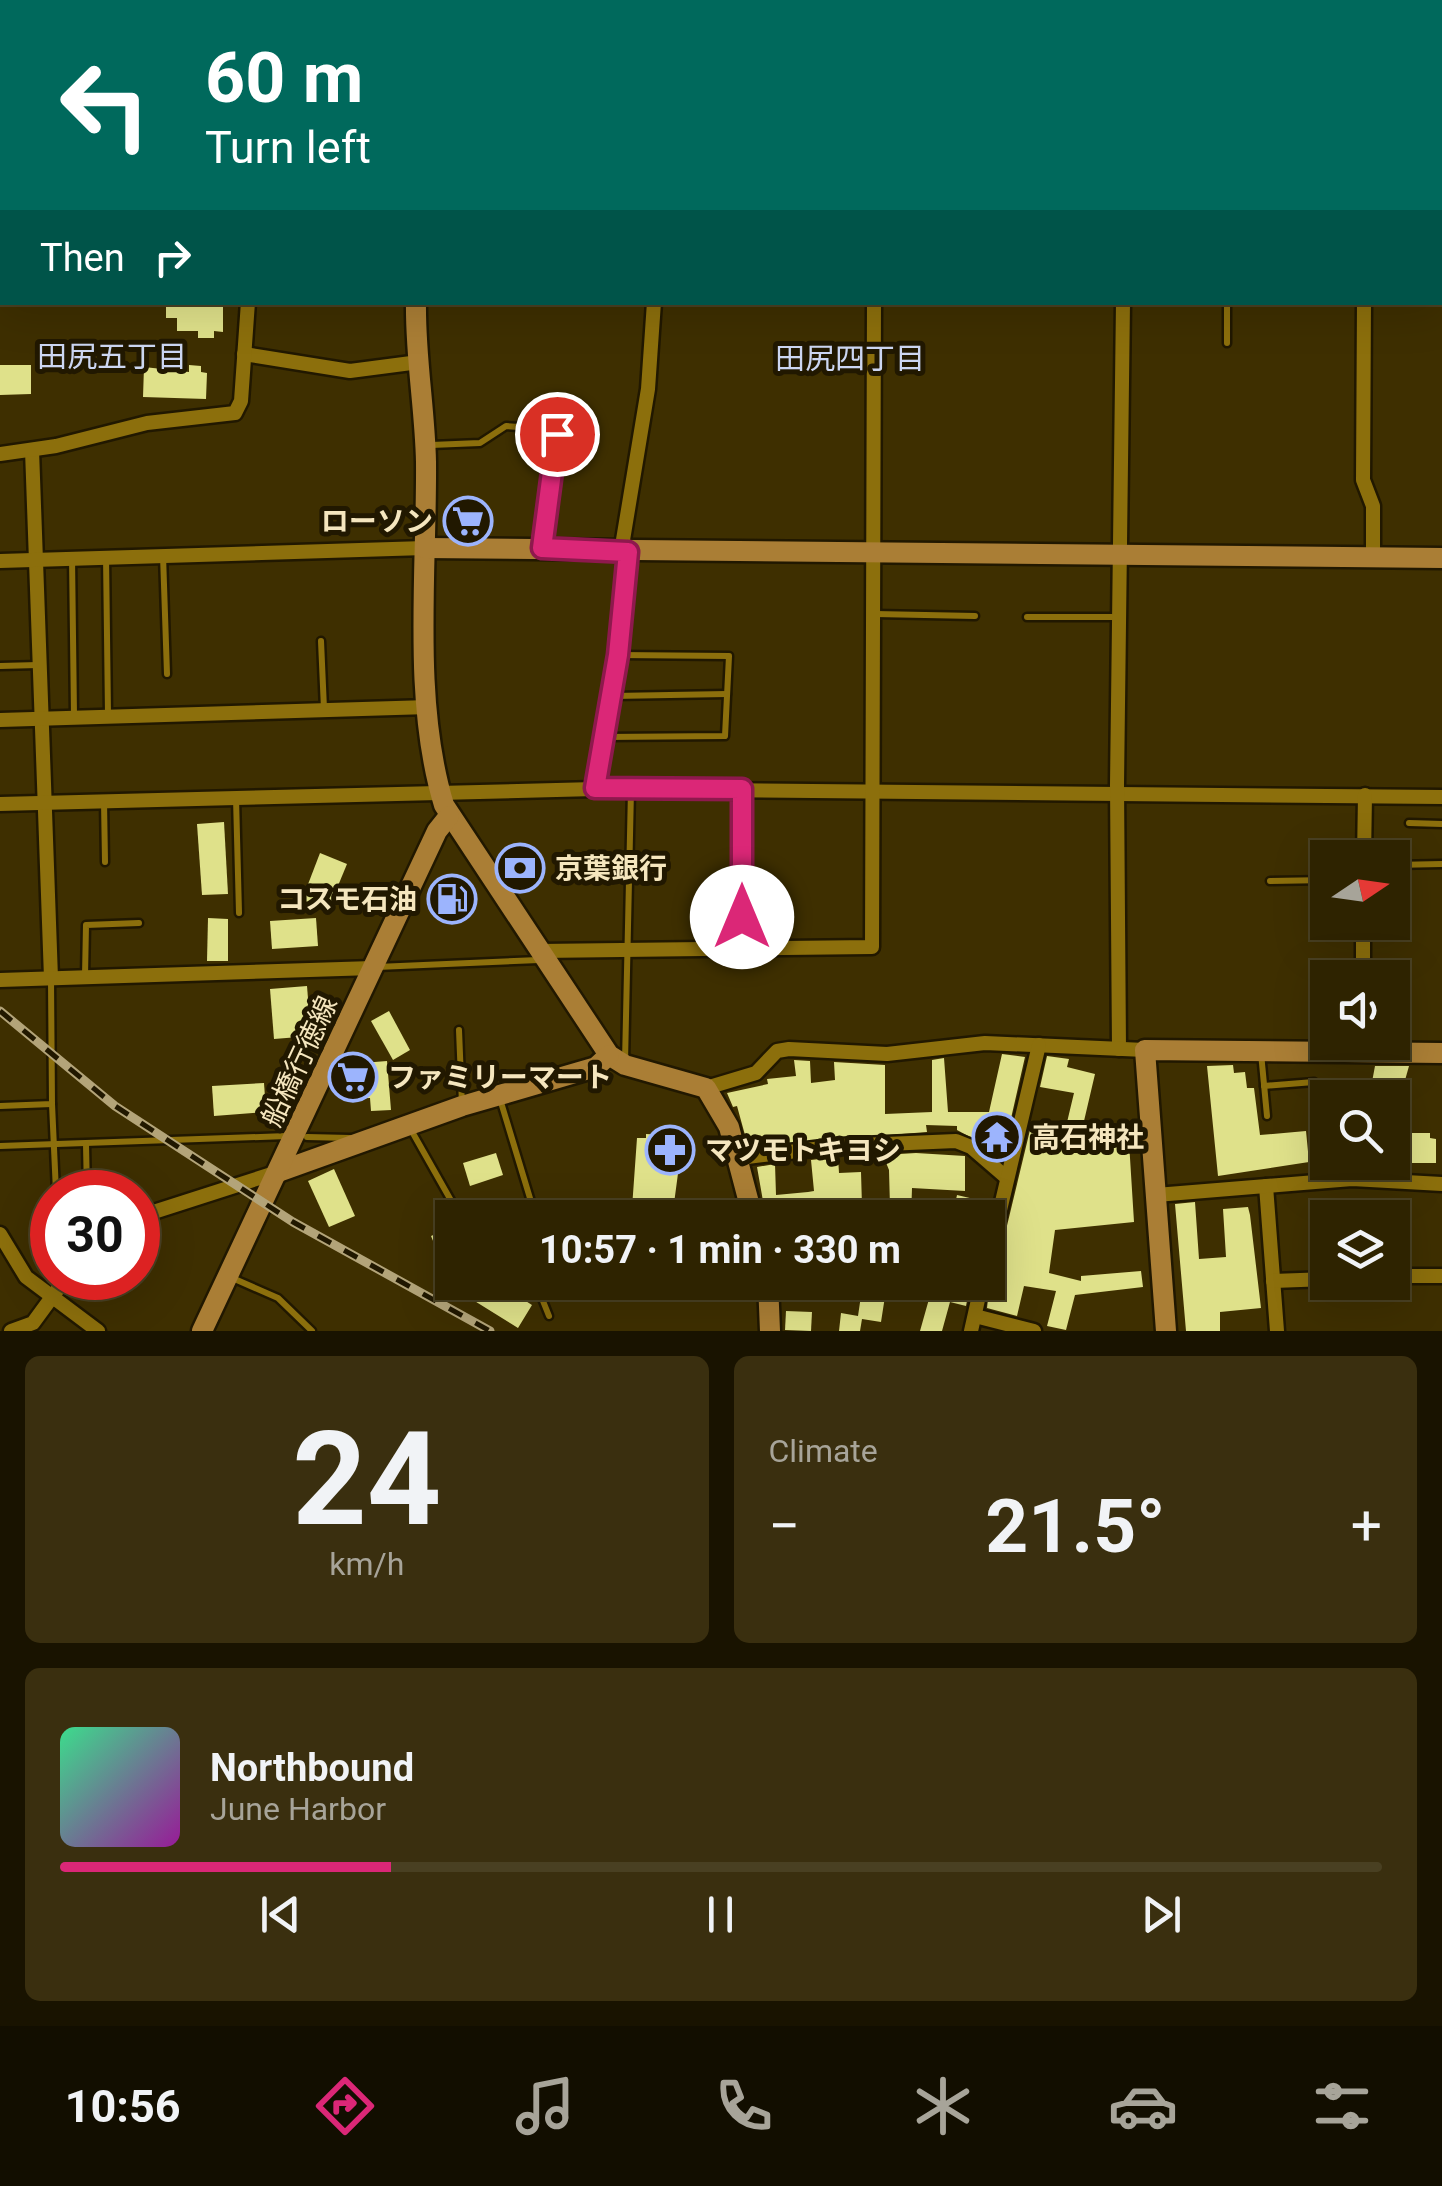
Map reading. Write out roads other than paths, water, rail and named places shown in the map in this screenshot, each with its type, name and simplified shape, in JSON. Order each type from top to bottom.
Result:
[{"type":"street","points":[[0,454],[147,423],[235,413],[248,305]]},
{"type":"street","points":[[416,305],[425,445],[430,706],[440,791],[449,816],[617,1060]]},
{"type":"street","points":[[595,788],[618,655],[625,552],[648,389],[654,305]]},
{"type":"street","points":[[543,955],[630,950],[872,948],[874,305]]},
{"type":"street","points":[[1119,1049],[1123,305]]},
{"type":"street","points":[[1364,305],[1362,480],[1373,506],[1373,557]]},
{"type":"street","points":[[244,354],[350,372],[419,362]]},
{"type":"street","points":[[32,450],[51,978]]},
{"type":"street","points":[[0,561],[426,548],[1442,558]]},
{"type":"street","points":[[0,720],[430,706]]},
{"type":"street","points":[[0,804],[595,788],[1442,797]]},
{"type":"street","points":[[742,789],[742,949]]},
{"type":"street","points":[[1364,840],[1365,794]]},
{"type":"street","name":"船橋行徳線","points":[[202,1331],[278,1172],[300,1137],[436,831],[449,816]]},
{"type":"street","points":[[0,980],[373,968]]},
{"type":"street","points":[[160,1210],[498,1094],[617,1060],[706,1088],[756,1073],[776,1051],[789,1049],[864,1054],[985,1043],[1145,1050],[1310,1050]]},
{"type":"street","points":[[1002,1200],[1039,1046]]},
{"type":"street","points":[[1145,1050],[1166,1331]]},
{"type":"street","points":[[1410,1051],[1442,1053]]},
{"type":"street","points":[[706,1088],[729,1127],[750,1200]]},
{"type":"street","points":[[739,1158],[839,1146],[956,1142],[976,1152],[1007,1178]]},
{"type":"street","points":[[1156,1195],[1313,1182],[1442,1184]]},
{"type":"street","points":[[1266,1186],[1277,1331]]},
{"type":"street","points":[[0,1234],[30,1279]]},
{"type":"street","points":[[1410,1276],[1442,1276]]},
{"type":"street","points":[[1273,1281],[1310,1280]]},
{"type":"street","points":[[10,1331],[32,1323],[50,1300]]},
{"type":"street","points":[[55,1300],[98,1331]]},
{"type":"street","points":[[769,1300],[770,1331]]},
{"type":"street","points":[[973,1323],[1034,1331]]},
{"type":"lane","points":[[1226,343],[1227,305]]},
{"type":"lane","points":[[425,445],[480,442],[506,426],[519,427]]},
{"type":"lane","points":[[542,548],[557,434]]},
{"type":"lane","points":[[163,554],[166,674]]},
{"type":"lane","points":[[106,555],[108,716]]},
{"type":"lane","points":[[72,556],[74,716]]},
{"type":"lane","points":[[875,614],[975,616]]},
{"type":"lane","points":[[1027,617],[1120,617]]},
{"type":"lane","points":[[321,641],[324,710]]},
{"type":"lane","points":[[605,736],[726,736],[729,656],[618,655]]},
{"type":"lane","points":[[0,666],[38,664]]},
{"type":"lane","points":[[612,696],[727,694]]},
{"type":"lane","points":[[617,1060],[630,950],[630,788]]},
{"type":"lane","points":[[236,796],[240,914]]},
{"type":"lane","points":[[104,800],[105,862]]},
{"type":"lane","points":[[1409,823],[1442,824]]},
{"type":"lane","points":[[1410,865],[1442,864]]},
{"type":"lane","points":[[1270,881],[1310,880]]},
{"type":"lane","points":[[85,977],[86,924],[139,923]]},
{"type":"lane","points":[[373,968],[543,955]]},
{"type":"lane","points":[[51,978],[55,1170]]},
{"type":"lane","points":[[458,1030],[462,1106]]},
{"type":"lane","points":[[1261,1052],[1267,1116]]},
{"type":"lane","points":[[1264,1086],[1310,1082]]},
{"type":"lane","points":[[498,1094],[530,1200]]},
{"type":"lane","points":[[0,1106],[52,1104]]},
{"type":"lane","points":[[409,1127],[451,1200]]},
{"type":"lane","points":[[0,1146],[300,1137],[374,1139]]},
{"type":"lane","points":[[86,1145],[87,1170]]},
{"type":"lane","points":[[229,1276],[278,1298],[312,1331]]},
{"type":"lane","points":[[543,1300],[549,1316]]},
{"type":"railway","points":[[0,1011],[115,1106],[293,1222],[490,1331]]},
{"type":"place","name":"ローソン","points":[[468,521]]},
{"type":"place","name":"京葉銀行","points":[[520,868]]},
{"type":"place","name":"コスモ石油","points":[[452,899]]},
{"type":"place","name":"ファミリーマート","points":[[353,1077]]},
{"type":"place","name":"高石神社","points":[[997,1137]]},
{"type":"place","name":"マツモトキヨシ","points":[[670,1150]]},
{"type":"district","name":"田尻五丁目","points":[[112,357]]},
{"type":"district","name":"田尻四丁目","points":[[850,359]]}]
